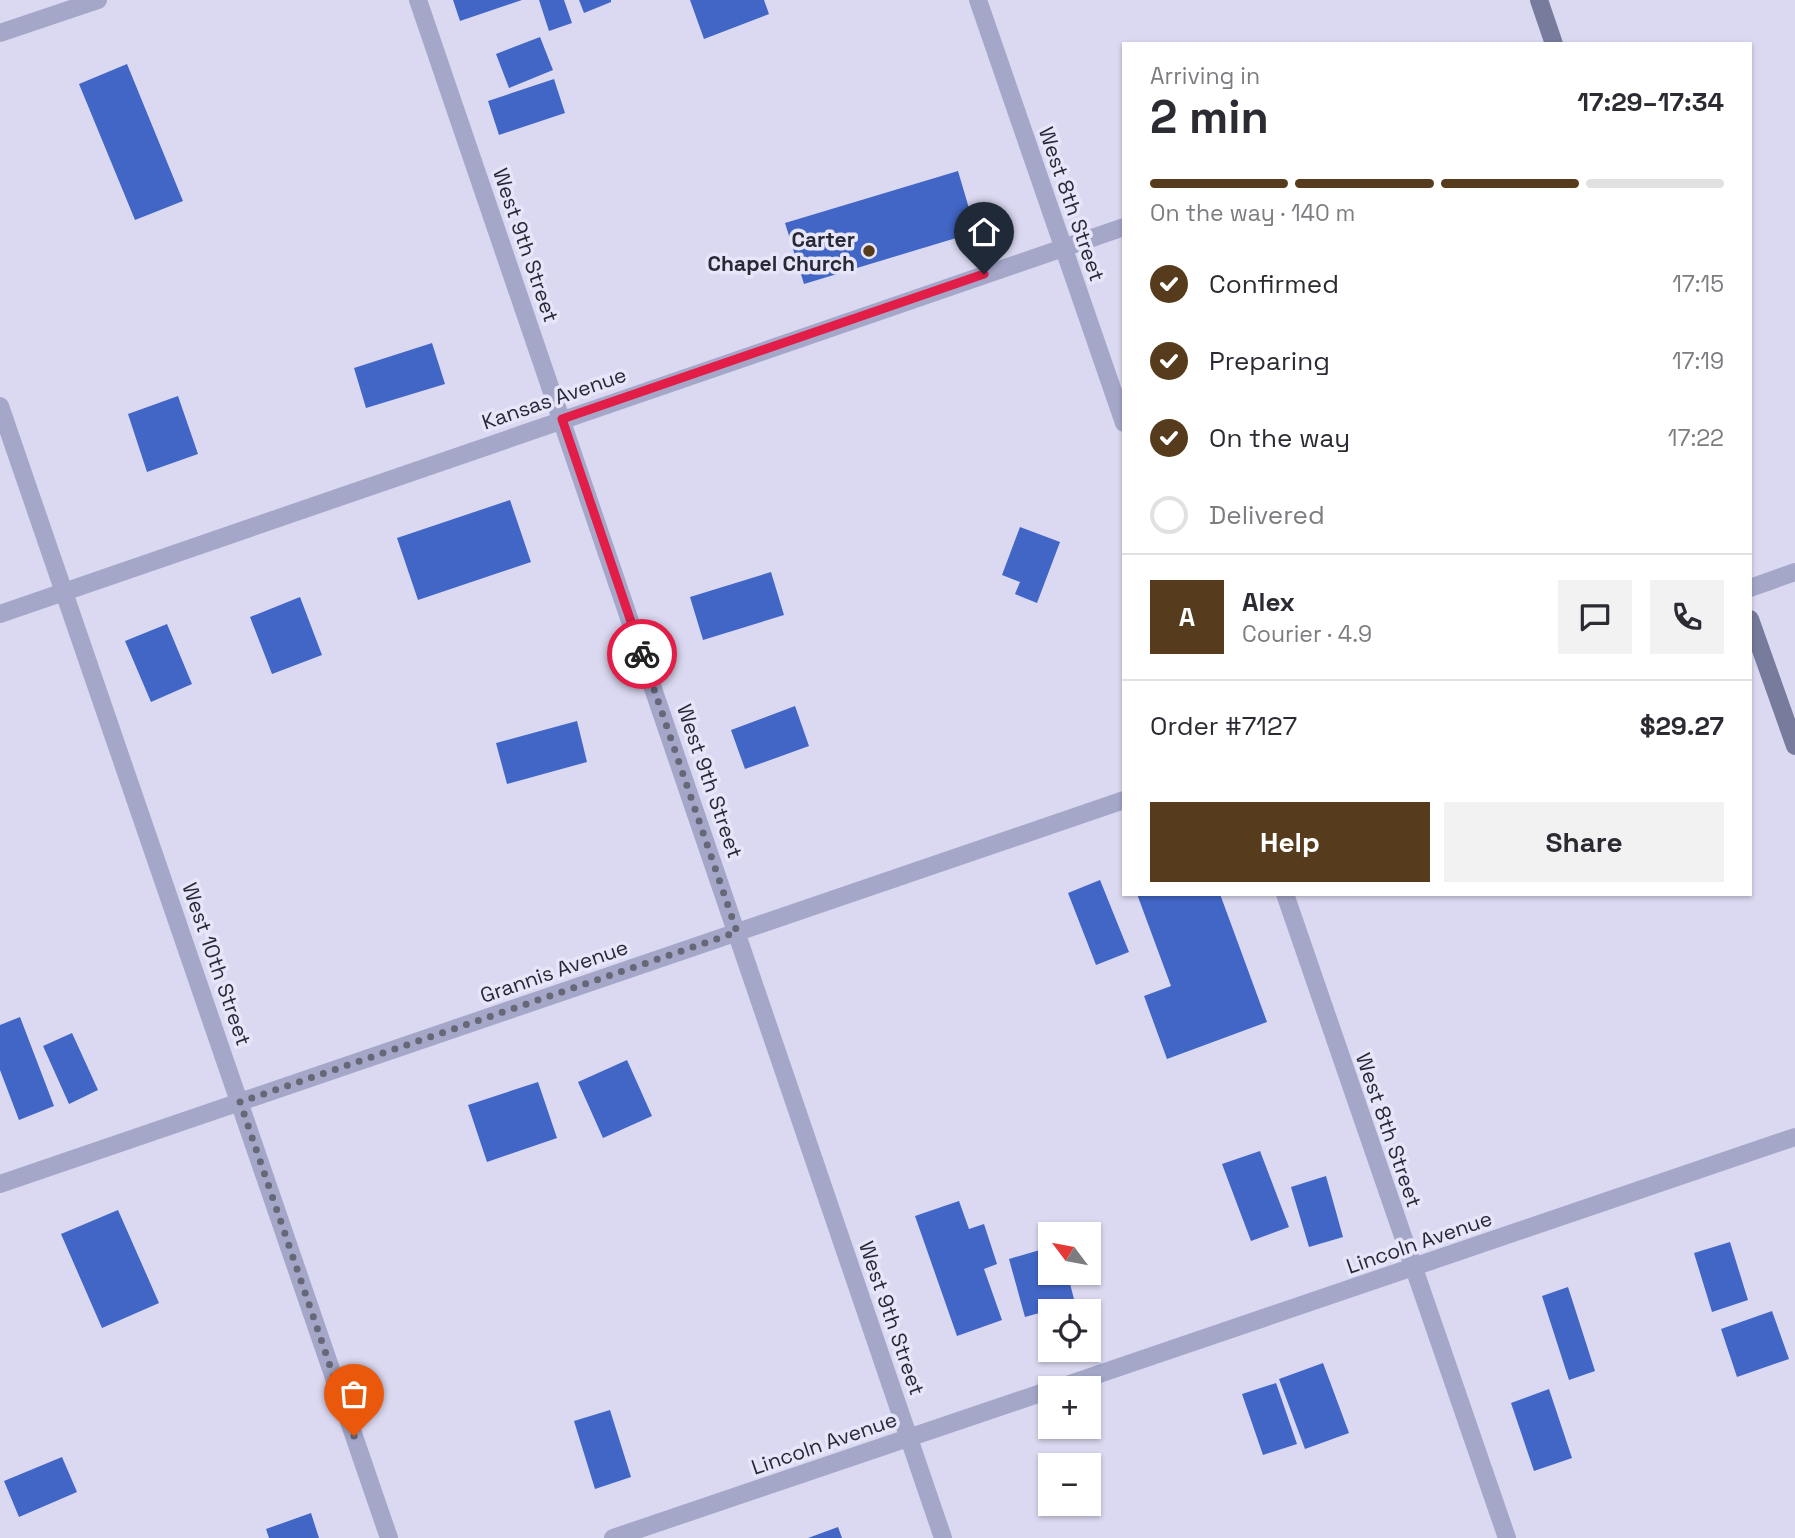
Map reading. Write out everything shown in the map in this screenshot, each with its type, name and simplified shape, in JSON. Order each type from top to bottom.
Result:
[{"type":"main road","points":[[1539,0],[1552,42]]},
{"type":"main road","points":[[1752,625],[1795,746]]},
{"type":"street","points":[[0,33],[98,0]]},
{"type":"street","name":"West 9th Street","points":[[418,0],[943,1538]]},
{"type":"street","name":"West 8th Street","points":[[978,0],[1122,417]]},
{"type":"street","name":"Kansas Avenue","points":[[0,614],[1122,227]]},
{"type":"street","name":"West 10th Street","points":[[0,406],[389,1538]]},
{"type":"street","points":[[1752,587],[1795,572]]},
{"type":"street","name":"Grannis Avenue","points":[[0,1185],[1122,801]]},
{"type":"street","name":"West 8th Street","points":[[1286,896],[1507,1538]]},
{"type":"street","name":"Lincoln Avenue","points":[[1094,1376],[1795,1137]]},
{"type":"street","name":"Lincoln Avenue","points":[[613,1538],[1038,1394]]},
{"type":"building","points":[[453,0],[522,0],[460,21]]},
{"type":"building","points":[[539,0],[564,0],[572,23],[549,31]]},
{"type":"building","points":[[579,0],[611,0],[611,2],[584,13]]},
{"type":"building","points":[[690,0],[764,0],[769,14],[704,39]]},
{"type":"building","points":[[540,37],[553,70],[509,88],[496,54]]},
{"type":"building","points":[[127,64],[183,201],[135,220],[79,84]]},
{"type":"building","points":[[554,79],[565,113],[499,135],[488,101]]},
{"type":"building","points":[[958,171],[976,232],[804,284],[785,223]]},
{"type":"building","points":[[432,343],[445,384],[366,408],[354,368]]},
{"type":"building","points":[[178,396],[198,454],[147,472],[128,414]]},
{"type":"building","points":[[510,500],[531,562],[418,600],[397,538]]},
{"type":"building","points":[[1020,527],[1060,542],[1037,603],[1015,594],[1020,582],[1002,575]]},
{"type":"building","points":[[771,572],[784,615],[703,640],[690,597]]},
{"type":"building","points":[[300,597],[322,655],[272,674],[250,617]]},
{"type":"building","points":[[167,624],[192,684],[151,702],[125,641]]},
{"type":"building","points":[[795,706],[809,746],[745,769],[731,730]]},
{"type":"building","points":[[577,721],[587,762],[507,784],[496,743]]},
{"type":"building","points":[[1100,880],[1129,952],[1096,965],[1068,893]]},
{"type":"building","points":[[1138,896],[1221,896],[1267,1022],[1167,1059],[1144,996],[1171,986]]},
{"type":"building","points":[[20,1017],[54,1106],[19,1120],[0,1070],[0,1025]]},
{"type":"building","points":[[72,1033],[98,1090],[69,1104],[43,1046]]},
{"type":"building","points":[[627,1060],[652,1116],[603,1138],[578,1082]]},
{"type":"building","points":[[538,1082],[557,1138],[487,1162],[468,1105]]},
{"type":"building","points":[[1260,1151],[1289,1227],[1251,1241],[1222,1164]]},
{"type":"building","points":[[1326,1176],[1343,1237],[1309,1247],[1291,1187]]},
{"type":"building","points":[[959,1201],[969,1229],[984,1224],[997,1264],[984,1269],[1002,1320],[957,1336],[915,1216]]},
{"type":"building","points":[[118,1210],[159,1303],[102,1328],[61,1234]]},
{"type":"building","points":[[1730,1242],[1748,1300],[1712,1312],[1694,1253]]},
{"type":"building","points":[[1038,1251],[1038,1285],[1070,1285],[1074,1299],[1038,1299],[1038,1313],[1025,1317],[1009,1259]]},
{"type":"building","points":[[1568,1287],[1595,1371],[1569,1380],[1542,1296]]},
{"type":"building","points":[[1772,1311],[1789,1359],[1737,1377],[1721,1329]]},
{"type":"building","points":[[1323,1363],[1349,1433],[1305,1449],[1279,1379]]},
{"type":"building","points":[[1276,1383],[1297,1444],[1263,1455],[1242,1394]]},
{"type":"building","points":[[1549,1389],[1572,1458],[1534,1471],[1511,1403]]},
{"type":"building","points":[[610,1410],[631,1477],[595,1489],[574,1421]]},
{"type":"building","points":[[62,1457],[77,1492],[19,1517],[4,1481]]},
{"type":"building","points":[[311,1513],[319,1538],[269,1538],[266,1529]]},
{"type":"building","points":[[838,1527],[842,1538],[808,1538]]},
{"type":"way so far","points":[[354,1436],[240,1102],[737,932],[642,654]]},
{"type":"place","name":"Carter Chapel Church","points":[[869,251]]},
{"type":"route","points":[[642,654],[562,419],[984,274]]}]
